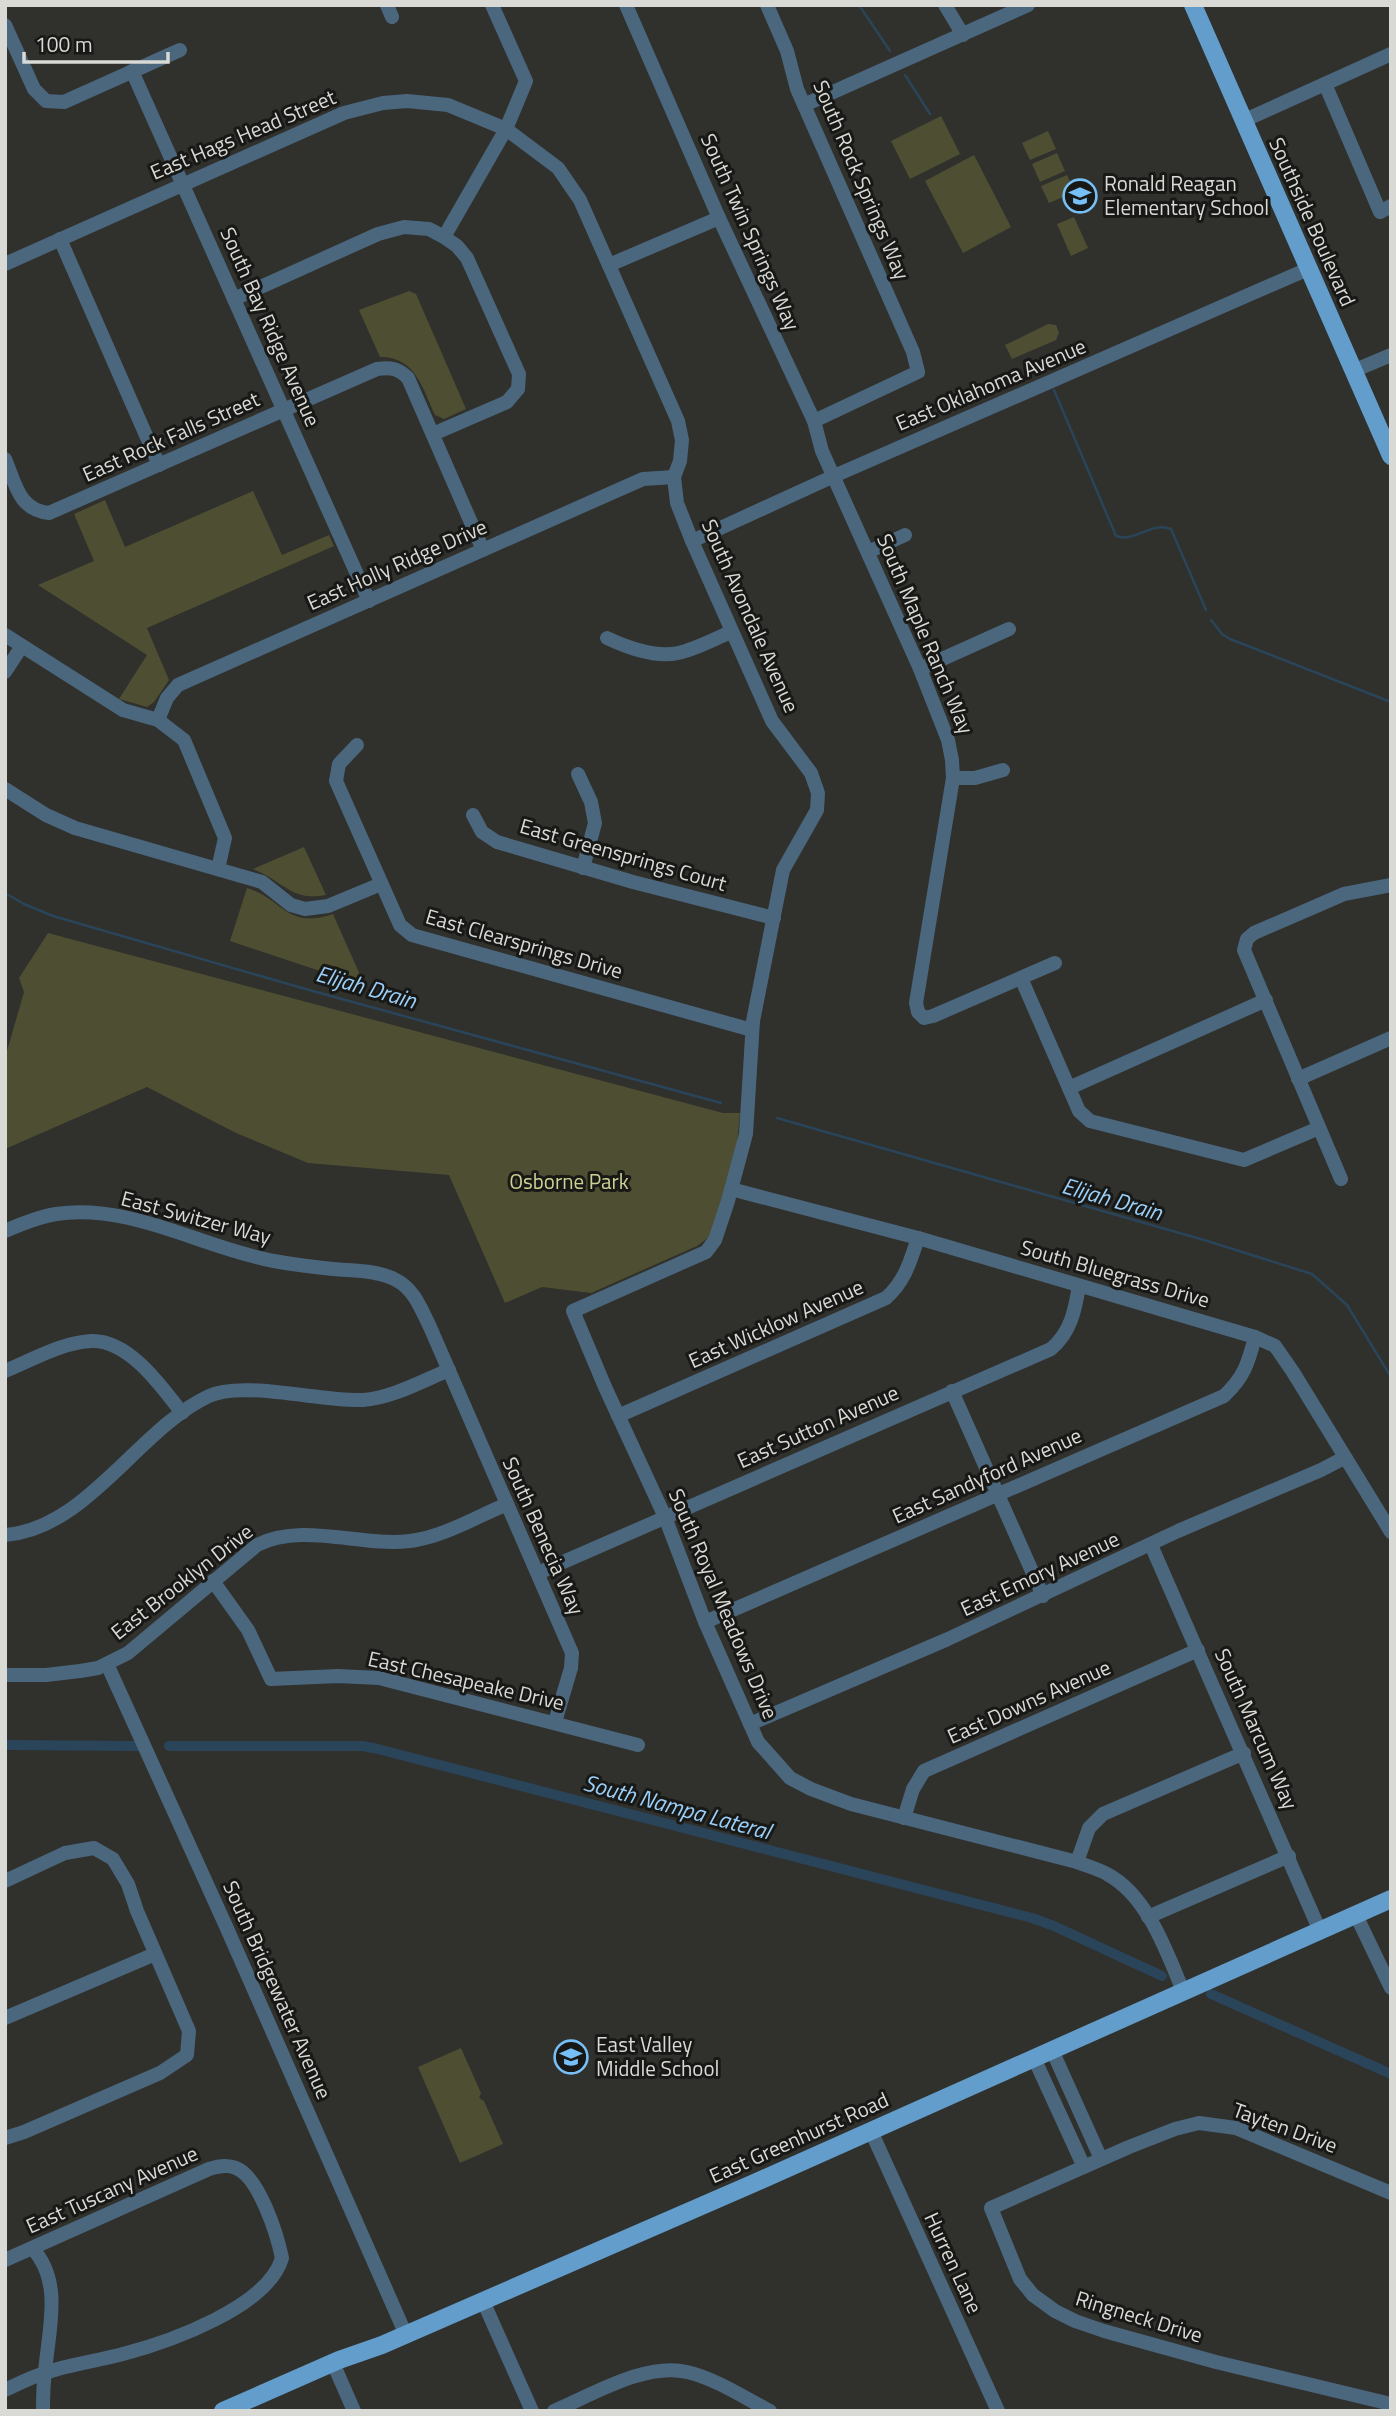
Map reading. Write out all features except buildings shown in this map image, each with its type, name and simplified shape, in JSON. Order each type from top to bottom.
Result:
[{"type":"main road","name":"Southside Boulevard","points":[[1193,5],[1391,456]]},
{"type":"main road","name":"East Greenhurst Road","points":[[223,2411],[483,2301],[871,2131],[1391,1899]]},
{"type":"street","points":[[444,237],[506,129],[526,81],[492,5]]},
{"type":"street","name":"South Twin Springs Way","points":[[626,5],[719,218],[814,421],[822,451],[834,476]]},
{"type":"street","name":"South Rock Springs Way","points":[[767,5],[788,51],[797,89],[913,352],[918,372],[814,421]]},
{"type":"street","points":[[945,5],[963,35]]},
{"type":"street","points":[[804,104],[1028,5]]},
{"type":"street","points":[[5,25],[11,54],[34,89],[46,101],[64,102],[180,50]]},
{"type":"street","points":[[1243,121],[1391,54]]},
{"type":"street","name":"South Bay Ridge Avenue","points":[[132,71],[369,601]]},
{"type":"street","points":[[1325,84],[1380,212],[1391,206]]},
{"type":"street","name":"East Hags Head Street","points":[[5,264],[344,113],[383,103],[407,101],[448,105],[506,129]]},
{"type":"street","name":"South Avondale Avenue","points":[[506,129],[558,168],[580,200],[678,421],[682,440],[680,461],[674,477],[677,503],[692,541],[772,721],[811,773],[818,793],[817,810],[783,870],[752,1030],[746,1134],[715,1240],[706,1252],[573,1311]]},
{"type":"street","points":[[609,265],[719,218]]},
{"type":"street","points":[[234,299],[378,234],[404,228],[429,229],[457,246],[467,258],[519,374],[518,389],[508,402],[432,435],[483,550]]},
{"type":"street","points":[[61,239],[159,465]]},
{"type":"street","name":"East Oklahoma Avenue","points":[[692,541],[834,476],[1308,269]]},
{"type":"street","points":[[1353,371],[1391,355]]},
{"type":"street","name":"East Rock Falls Street","points":[[5,459],[24,502],[35,511],[50,513],[377,369],[388,367],[400,371],[408,379],[432,435]]},
{"type":"street","name":"South Maple Ranch Way","points":[[834,476],[920,669],[948,740],[953,778],[916,1003],[919,1012],[924,1018],[1021,978]]},
{"type":"street","name":"East Holly Ridge Drive","points":[[158,720],[167,698],[178,685],[643,479],[674,477]]},
{"type":"street","points":[[868,552],[905,536]]},
{"type":"street","points":[[920,669],[1009,629]]},
{"type":"street","points":[[607,638],[649,652],[677,654],[731,632]]},
{"type":"street","points":[[5,635],[123,710],[158,720],[184,740],[225,838],[218,869]]},
{"type":"street","points":[[5,672],[22,646]]},
{"type":"street","name":"East Clearsprings Drive","points":[[357,745],[339,764],[336,781],[400,925],[412,936],[752,1030]]},
{"type":"street","points":[[953,778],[975,778],[1003,770]]},
{"type":"street","points":[[578,774],[591,802],[595,823],[583,868]]},
{"type":"street","points":[[5,789],[46,815],[75,828],[262,882],[291,905],[305,909],[328,906],[381,884]]},
{"type":"street","name":"East Greensprings Court","points":[[473,815],[482,832],[497,842],[583,868],[774,918]]},
{"type":"street","points":[[1341,1179],[1244,950],[1247,939],[1254,933],[1344,894],[1391,885]]},
{"type":"street","points":[[1055,963],[1021,978],[1079,1111],[1090,1121],[1244,1160],[1319,1128]]},
{"type":"street","points":[[1069,1088],[1266,1000]]},
{"type":"street","points":[[1298,1079],[1391,1038]]},
{"type":"street","name":"South Bluegrass Drive","points":[[731,1189],[918,1238],[1255,1337],[1275,1346],[1391,1532]]},
{"type":"street","name":"East Switzer Way","points":[[5,1231],[56,1214],[94,1213],[146,1222],[244,1256],[394,1278],[407,1286],[416,1300],[449,1370]]},
{"type":"street","name":"East Wicklow Avenue","points":[[618,1416],[886,1298],[898,1288],[907,1273],[918,1238]]},
{"type":"street","name":"East Sutton Avenue","points":[[538,1573],[1051,1349],[1062,1339],[1074,1316],[1079,1286]]},
{"type":"street","name":"South Royal Meadows Drive","points":[[573,1311],[665,1517],[705,1622],[758,1742],[790,1778],[851,1804],[1077,1862],[1108,1874],[1125,1887],[1156,1928],[1183,1991]]},
{"type":"street","name":"East Sandyford Avenue","points":[[705,1622],[1224,1396],[1240,1381],[1255,1337]]},
{"type":"street","points":[[5,1371],[65,1347],[95,1341],[127,1354],[145,1368],[182,1413]]},
{"type":"street","points":[[5,1535],[24,1533],[66,1514],[182,1413],[224,1390],[366,1400],[396,1392],[449,1370]]},
{"type":"street","name":"South Benecia Way","points":[[449,1370],[572,1653],[571,1668],[555,1722]]},
{"type":"street","points":[[952,1391],[1043,1596]]},
{"type":"street","name":"East Emory Avenue","points":[[750,1724],[1043,1596],[1178,1531],[1321,1471],[1344,1458]]},
{"type":"street","name":"East Brooklyn Drive","points":[[5,1675],[80,1671],[107,1664],[128,1653],[257,1545],[274,1537],[322,1537],[389,1543],[414,1541],[505,1504]]},
{"type":"street","name":"South Marcum Way","points":[[1151,1545],[1320,1931]]},
{"type":"street","name":"East Chesapeake Drive","points":[[213,1581],[248,1630],[271,1679],[338,1676],[379,1678],[638,1745]]},
{"type":"street","name":"East Downs Avenue","points":[[904,1818],[913,1789],[924,1770],[1198,1650]]},
{"type":"street","name":"South Bridgewater Avenue","points":[[107,1664],[406,2334]]},
{"type":"street","points":[[1077,1862],[1089,1828],[1103,1814],[1244,1753]]},
{"type":"street","points":[[5,1881],[65,1853],[93,1848],[113,1859],[128,1884],[189,2031],[187,2055],[160,2073],[5,2138]]},
{"type":"street","points":[[1148,1917],[1289,1856]]},
{"type":"street","points":[[1356,1914],[1391,1988]]},
{"type":"street","points":[[5,2018],[155,1954]]},
{"type":"street","points":[[1052,2050],[1101,2159]]},
{"type":"street","points":[[1034,2058],[1084,2167]]},
{"type":"street","name":"Tayten Drive","points":[[1084,2167],[1175,2129],[1199,2123],[1236,2128],[1391,2193]]},
{"type":"street","name":"Hurren Lane","points":[[871,2131],[998,2411]]},
{"type":"street","name":"East Tuscany Avenue","points":[[5,2260],[223,2165],[237,2168],[250,2178],[260,2194],[280,2250],[282,2258],[279,2268],[270,2283],[236,2308],[199,2327],[126,2354],[45,2373]]},
{"type":"street","name":"Ringneck Drive","points":[[1084,2167],[991,2208],[1020,2279],[1033,2295],[1074,2321],[1104,2331],[1216,2362],[1391,2404]]},
{"type":"street","points":[[32,2248],[41,2257],[50,2282],[53,2303],[43,2411]]},
{"type":"street","points":[[483,2301],[532,2411]]},
{"type":"street","points":[[333,2363],[354,2411]]},
{"type":"street","points":[[554,2411],[645,2373],[669,2370],[688,2372],[742,2405],[770,2411]]},
{"type":"street","points":[[5,2390],[45,2373]]},
{"type":"green space","points":[[941,116],[960,154],[910,179],[891,141]]},
{"type":"green space","points":[[1048,131],[1056,149],[1030,160],[1022,143]]},
{"type":"green space","points":[[1057,153],[1065,171],[1040,182],[1032,164]]},
{"type":"green space","points":[[974,155],[1011,227],[963,253],[925,181]]},
{"type":"green space","points":[[1067,175],[1075,192],[1049,203],[1041,186]]},
{"type":"green space","points":[[1074,217],[1088,248],[1071,256],[1057,224]]},
{"type":"green space","points":[[409,291],[416,294],[466,409],[444,419],[435,415],[422,385],[410,368],[392,358],[380,357],[359,310]]},
{"type":"green space","points":[[1048,324],[1056,325],[1059,333],[1056,340],[1012,359],[1005,345]]},
{"type":"green space","points":[[253,491],[282,555],[329,535],[334,546],[147,628],[169,680],[154,702],[147,707],[119,699],[147,655],[38,585],[94,561],[74,514],[105,500],[125,547]]},
{"type":"green space","points":[[304,847],[326,895],[296,893],[253,869]]},
{"type":"green space","points":[[247,888],[295,916],[318,918],[333,914],[365,986],[230,941]]},
{"type":"green space","name":"Osborne Park","points":[[48,933],[723,1113],[740,1113],[737,1144],[714,1227],[708,1238],[697,1246],[591,1293],[542,1287],[505,1303],[449,1175],[308,1163],[236,1133],[147,1087],[5,1149],[5,1058],[24,992],[19,978]]},
{"type":"green space","points":[[461,2048],[481,2093],[479,2098],[484,2101],[503,2144],[460,2163],[418,2067]]},
{"type":"waterway","points":[[859,5],[890,51]]},
{"type":"waterway","points":[[905,75],[930,114]]},
{"type":"waterway","points":[[1054,390],[1116,536],[1130,537],[1164,527],[1171,529],[1206,610]]},
{"type":"waterway","points":[[1211,620],[1222,634],[1230,639],[1391,702]]},
{"type":"waterway","name":"Elijah Drain","points":[[5,893],[53,916],[309,990],[721,1103]]},
{"type":"waterway","name":"Elijah Drain","points":[[777,1118],[1204,1240],[1312,1274],[1347,1305],[1391,1377]]},
{"type":"waterway","name":"South Nampa Lateral","points":[[5,1745],[137,1746]]},
{"type":"waterway","name":"South Nampa Lateral","points":[[169,1746],[363,1746],[378,1749],[1032,1918],[1162,1976]]},
{"type":"waterway","name":"South Nampa Lateral","points":[[1211,1994],[1391,2074]]},
{"type":"place","name":"Ronald Reagan Elementary School","points":[[1080,196]]},
{"type":"place","name":"East Valley Middle School","points":[[571,2057]]}]
